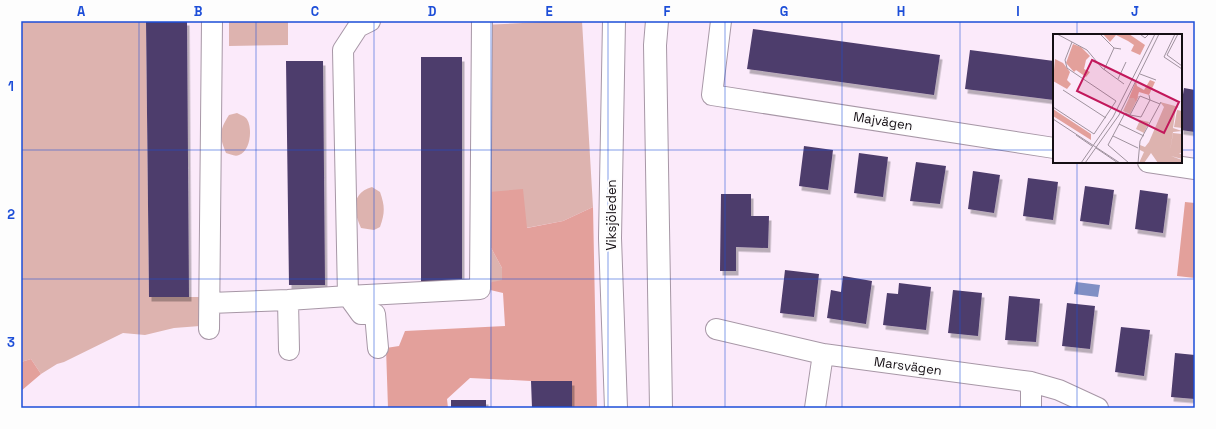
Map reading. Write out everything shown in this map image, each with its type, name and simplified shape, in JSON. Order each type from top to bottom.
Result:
[{"type":"main road","name":"Viksjöleden","points":[[614,21],[610,238],[616,408]]},
{"type":"main road","points":[[657,21],[656,45],[661,408]]},
{"type":"street","points":[[209,329],[212,21]]},
{"type":"street","points":[[370,21],[358,27],[344,50],[348,296],[361,314],[375,314],[378,348]]},
{"type":"street","points":[[210,303],[480,289],[482,21]]},
{"type":"street","name":"Majvägen","points":[[721,21],[712,95],[1053,148]]},
{"type":"street","points":[[1155,163],[1195,169]]},
{"type":"street","points":[[288,300],[289,350]]},
{"type":"street","name":"Marsvägen","points":[[716,329],[823,354],[1031,382],[1059,390],[1098,408]]},
{"type":"street","points":[[815,408],[823,354]]},
{"type":"street","points":[[1031,382],[1031,408]]},
{"type":"shaded area","points":[[21,21],[146,21],[149,297],[207,297],[213,325],[174,328],[145,335],[123,333],[57,364],[41,374],[31,359],[21,362]]},
{"type":"shaded area","points":[[229,21],[288,21],[288,45],[229,46]]},
{"type":"shaded area","points":[[582,21],[593,207],[563,221],[526,228],[489,244],[502,268],[502,281],[487,283],[483,25]]},
{"type":"shaded area","points":[[237,113],[246,118],[250,127],[250,138],[243,153],[236,156],[226,153],[221,134],[223,125],[229,115]]},
{"type":"shaded area","points":[[372,187],[380,192],[384,210],[380,227],[374,230],[361,228],[355,209],[357,198],[360,194]]},
{"type":"shaded area","points":[[523,189],[527,228],[563,221],[593,207],[597,408],[572,408],[572,381],[531,381],[470,378],[447,399],[448,408],[388,408],[386,348],[399,346],[405,331],[505,326],[503,293],[486,289],[487,283],[502,280],[502,268],[489,244],[489,192]]},
{"type":"shaded area","points":[[1185,202],[1195,203],[1195,278],[1177,276]]},
{"type":"shaded area","points":[[31,359],[41,374],[21,391],[21,362]]},
{"type":"water","points":[[1076,282],[1100,285],[1098,297],[1074,294]]},
{"type":"building","points":[[146,21],[187,21],[189,297],[149,297]]},
{"type":"building","points":[[753,29],[940,55],[934,95],[747,69]]},
{"type":"building","points":[[970,50],[1053,61],[1053,100],[965,89]]},
{"type":"building","points":[[421,57],[462,57],[462,285],[421,285]]},
{"type":"building","points":[[286,61],[323,61],[325,285],[289,285]]},
{"type":"building","points":[[1184,88],[1195,90],[1195,132],[1182,130],[1182,101]]},
{"type":"building","points":[[804,146],[833,150],[828,190],[799,186]]},
{"type":"building","points":[[859,153],[888,157],[883,197],[854,193]]},
{"type":"building","points":[[916,162],[946,166],[940,204],[910,201]]},
{"type":"building","points":[[973,171],[1000,175],[994,213],[968,209]]},
{"type":"building","points":[[1028,178],[1058,182],[1053,220],[1023,216]]},
{"type":"building","points":[[1085,186],[1114,190],[1109,225],[1080,221]]},
{"type":"building","points":[[1140,190],[1168,194],[1163,233],[1135,229]]},
{"type":"building","points":[[721,194],[751,194],[751,216],[769,216],[768,248],[736,247],[736,271],[720,271]]},
{"type":"building","points":[[785,270],[819,274],[814,317],[780,313]]},
{"type":"building","points":[[843,276],[872,281],[866,324],[827,318],[831,290],[841,292]]},
{"type":"building","points":[[899,283],[931,287],[926,330],[883,325],[887,293],[898,294]]},
{"type":"building","points":[[953,290],[982,293],[978,336],[948,333]]},
{"type":"building","points":[[1009,296],[1040,299],[1036,342],[1005,340]]},
{"type":"building","points":[[1067,303],[1095,306],[1090,349],[1062,346]]},
{"type":"building","points":[[1121,327],[1150,330],[1144,376],[1115,372]]},
{"type":"building","points":[[1175,353],[1195,355],[1195,399],[1171,397]]},
{"type":"building","points":[[531,381],[572,381],[572,408],[532,408]]},
{"type":"building","points":[[451,400],[486,400],[486,408],[451,408]]}]
